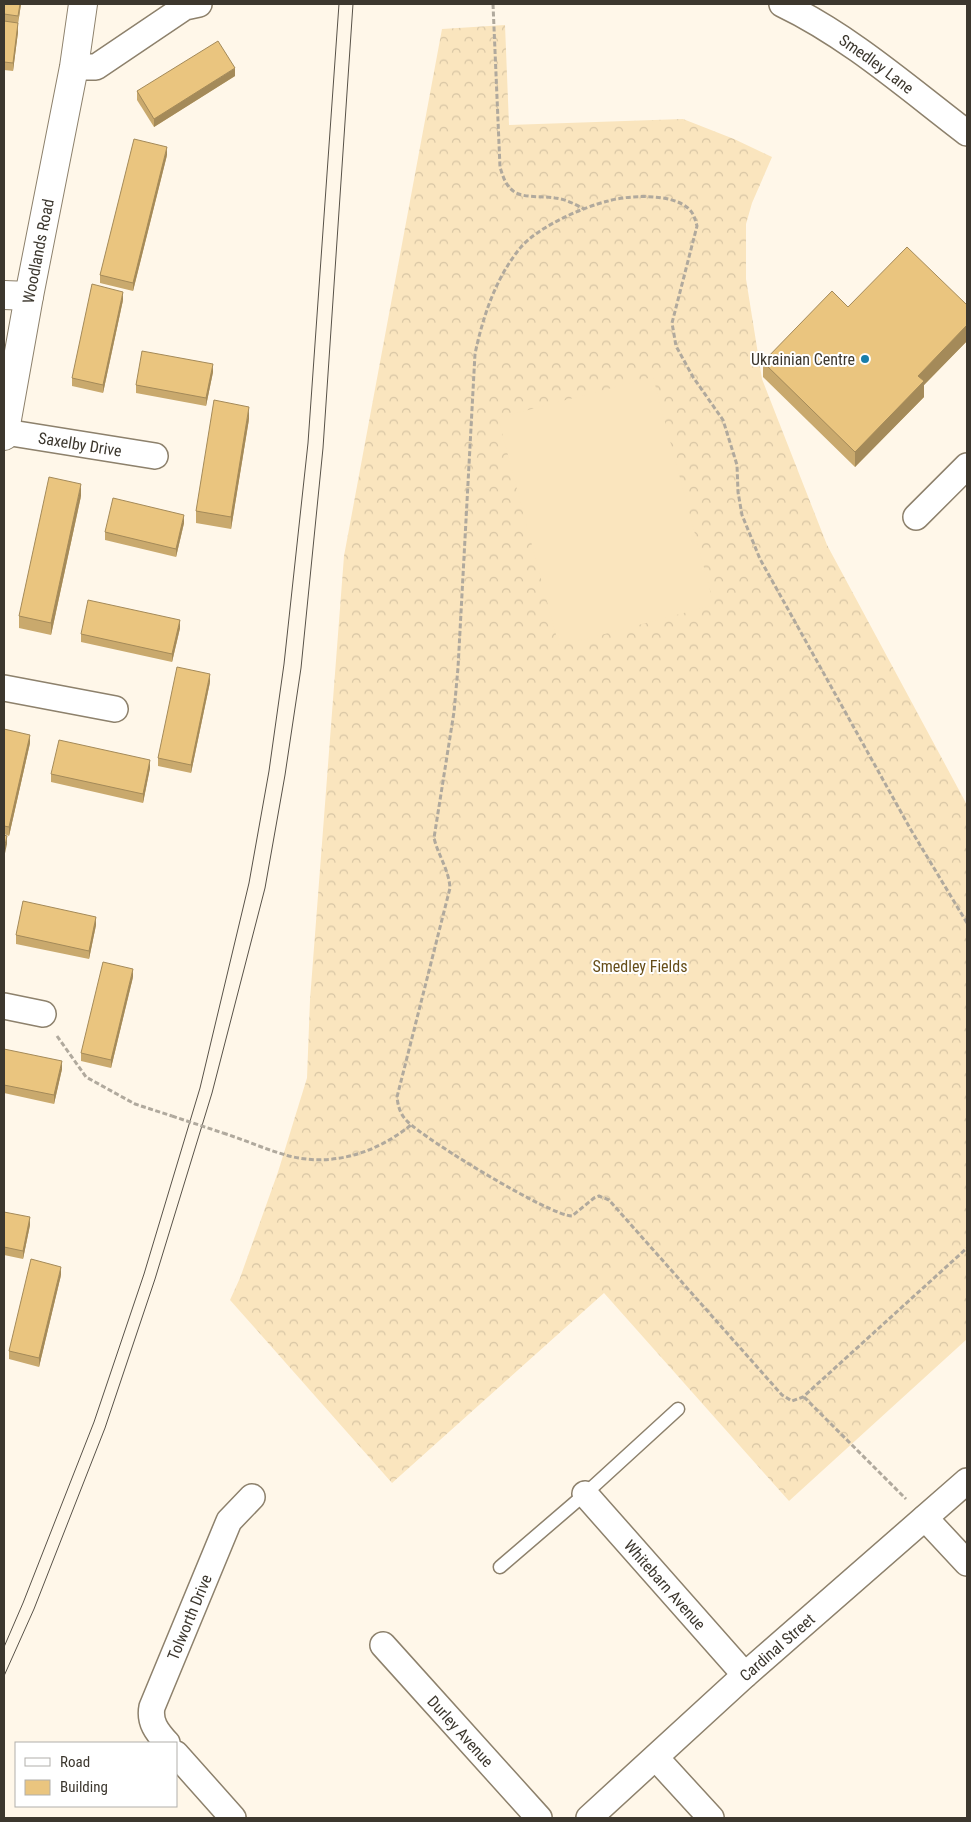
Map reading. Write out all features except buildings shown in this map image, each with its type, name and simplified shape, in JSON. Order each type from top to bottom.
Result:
[{"type":"street","name":"Woodlands Road","points":[[4,434],[16,295],[74,67],[83,4]]},
{"type":"street","points":[[74,67],[96,67],[185,7],[199,4]]},
{"type":"street","name":"Smedley Lane","points":[[782,4],[804,14],[868,57],[967,134]]},
{"type":"street","name":"Saxelby Drive","points":[[4,434],[155,456]]},
{"type":"street","points":[[916,517],[967,466]]},
{"type":"street","points":[[4,688],[115,709]]},
{"type":"street","points":[[4,1006],[43,1014]]},
{"type":"street","name":"Cardinal Street","points":[[589,1818],[745,1675],[967,1481]]},
{"type":"street","name":"Whitebarn Avenue","points":[[585,1494],[745,1675]]},
{"type":"street","name":"Tolworth Drive","points":[[166,1742],[150,1717],[152,1707],[229,1521],[252,1497]]},
{"type":"street","points":[[926,1518],[967,1563]]},
{"type":"street","name":"Durley Avenue","points":[[383,1645],[539,1818]]},
{"type":"street","points":[[178,1756],[233,1818]]},
{"type":"street","points":[[656,1758],[711,1818]]},
{"type":"lane","points":[[500,1567],[585,1494],[678,1409]]},
{"type":"path","points":[[493,4],[500,167],[504,178],[508,186],[517,193],[556,198],[575,204],[584,210]]},
{"type":"path","points":[[967,923],[911,830],[760,559],[742,515],[738,492],[737,465],[723,420],[693,377],[676,346],[672,323],[697,226],[695,216],[689,208],[679,202],[657,197],[626,197],[606,201],[584,210],[552,224],[534,235],[521,247],[507,267],[493,293],[481,325],[475,354],[458,668],[454,712],[434,838],[436,849],[450,880],[450,888],[397,1097],[400,1112],[411,1125],[492,1178],[560,1214],[572,1216],[599,1196],[609,1200],[782,1394],[792,1401],[803,1397],[967,1248]]},
{"type":"path","points":[[43,1014],[86,1077],[134,1104],[289,1156],[320,1160],[357,1155],[378,1147],[396,1137],[411,1125]]},
{"type":"path","points":[[803,1397],[926,1518]]},
{"type":"green space","name":"Smedley Fields","points":[[505,25],[509,125],[683,119],[734,139],[772,157],[752,203],[746,224],[746,279],[762,379],[827,545],[967,805],[967,1339],[789,1501],[604,1293],[392,1483],[230,1300],[240,1278],[278,1172],[307,1078],[310,1000],[344,556],[442,29]]},
{"type":"green space","points":[[653,377],[714,605],[559,646],[498,418]]},
{"type":"tram line","points":[[4,1647],[94,1422],[144,1274],[200,1088],[249,883],[269,771],[284,664],[308,443],[339,4]]},
{"type":"tram line","points":[[4,1676],[34,1609],[105,1428],[155,1279],[212,1093],[265,888],[301,668],[323,448],[353,4]]},
{"type":"place","name":"Ukrainian Centre","points":[[865,359]]}]
